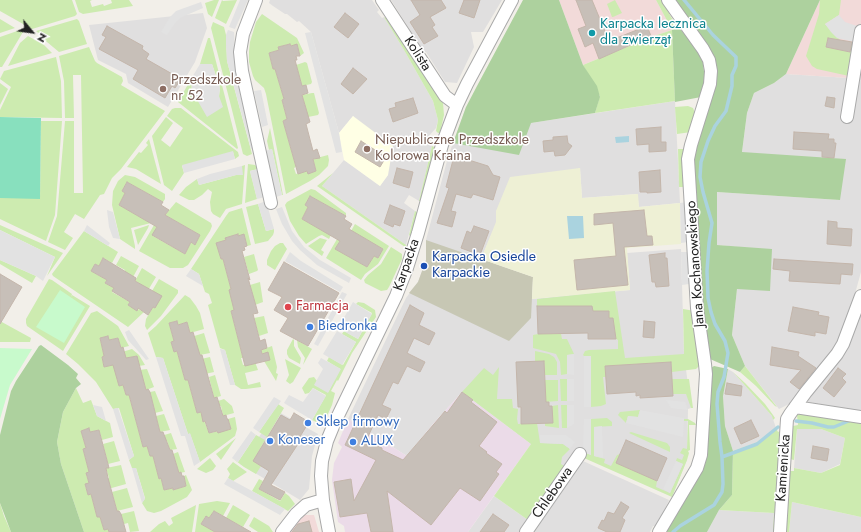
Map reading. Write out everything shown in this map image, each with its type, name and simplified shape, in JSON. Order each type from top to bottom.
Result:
[{"type":"street","points":[[256,0],[243,34],[240,52],[242,71],[272,203]]},
{"type":"street","name":"Kolista","points":[[382,0],[445,96],[457,105]]},
{"type":"street","name":"Karpacka","points":[[329,532],[322,500],[321,476],[322,461],[327,441],[402,280],[416,239],[442,145],[457,105],[466,84],[512,0]]},
{"type":"street","name":"Jana Kochanowskiego","points":[[659,532],[697,468],[701,455],[706,374],[697,308],[688,160],[691,145],[710,84],[711,71],[709,60],[703,49],[668,0]]},
{"type":"street","points":[[847,117],[858,68],[861,31]]},
{"type":"street","name":"Kamienicka","points":[[780,532],[788,419],[843,344],[861,296]]},
{"type":"street","points":[[796,407],[855,416]]},
{"type":"street","name":"Chlebowa","points":[[526,532],[580,454]]},
{"type":"street","points":[[282,532],[296,514],[306,505],[322,500]]},
{"type":"shaded area","points":[[240,0],[248,0],[235,29],[229,27]]},
{"type":"shaded area","points":[[270,0],[372,0],[379,10],[377,12],[382,18],[384,17],[433,101],[438,120],[436,128],[428,137],[432,146],[419,201],[409,195],[404,203],[415,211],[406,245],[322,186],[344,160],[380,186],[388,175],[353,116],[339,133],[311,32],[299,21],[297,22],[269,3]]},
{"type":"shaded area","points":[[391,0],[502,0],[483,32],[471,32],[474,47],[457,83],[445,82]]},
{"type":"shaded area","points":[[559,0],[656,0],[672,30],[583,65]]},
{"type":"shaded area","points":[[820,0],[861,0],[861,25],[858,25],[849,78],[786,74]]},
{"type":"shaded area","points":[[201,2],[203,8],[182,17],[176,22],[167,35],[161,32],[170,17],[176,11]]},
{"type":"shaded area","points":[[203,13],[207,28],[195,62],[168,107],[128,83],[126,74],[98,60],[89,25]]},
{"type":"shaded area","points":[[839,15],[845,22],[857,26],[855,42],[837,38],[825,24]]},
{"type":"shaded area","points":[[228,30],[234,32],[235,58],[255,147],[251,149],[227,61],[226,35]]},
{"type":"shaded area","points":[[311,32],[339,133],[342,152],[336,153],[305,33]]},
{"type":"shaded area","points":[[200,64],[212,64],[220,88],[219,96],[223,107],[207,117],[192,91],[191,79]]},
{"type":"shaded area","points":[[786,74],[849,78],[861,74],[861,272],[846,326],[834,351],[791,403],[779,409],[745,366],[732,335],[737,289],[772,250],[717,245],[717,192],[840,200],[742,153],[747,113],[754,93],[774,83]]},
{"type":"shaded area","points":[[261,90],[268,125],[262,127],[254,91]]},
{"type":"shaded area","points":[[675,101],[680,203],[639,207],[637,194],[582,198],[580,168],[496,211],[497,222],[481,259],[532,299],[630,290],[627,253],[681,249],[684,354],[691,408],[688,409],[687,460],[672,496],[574,452],[563,468],[462,392],[407,456],[348,419],[406,298],[418,282],[426,260],[426,240],[448,157],[466,107],[531,123]]},
{"type":"shaded area","name":"Niepubliczne Przedszkole Kolorowa Kraina","points":[[353,116],[393,146],[388,175],[380,186],[344,160],[339,133]]},
{"type":"shaded area","points":[[272,149],[282,195],[276,197],[265,151]]},
{"type":"shaded area","points":[[233,151],[235,159],[184,173],[182,165]]},
{"type":"shaded area","points":[[242,166],[243,175],[236,175],[199,185],[197,179]]},
{"type":"shaded area","points":[[580,168],[582,198],[638,194],[639,207],[680,203],[681,244],[627,248],[630,290],[532,299],[533,277],[481,259],[496,222],[496,211],[510,177]]},
{"type":"shaded area","points":[[258,169],[265,197],[257,199],[250,171]]},
{"type":"shaded area","points":[[266,201],[274,229],[266,231],[258,204]]},
{"type":"shaded area","points":[[687,202],[688,242],[681,243],[680,203]]},
{"type":"shaded area","points":[[282,207],[292,231],[304,247],[320,260],[351,278],[349,283],[317,265],[292,241],[282,224],[276,209]]},
{"type":"shaded area","points":[[107,210],[113,212],[120,239],[113,238],[109,227]]},
{"type":"shaded area","points":[[87,225],[110,243],[108,246],[84,231]]},
{"type":"shaded area","points":[[0,230],[55,257],[43,281],[36,276],[0,260]]},
{"type":"shaded area","points":[[426,240],[533,277],[531,318],[509,341],[409,293],[418,282],[426,260]]},
{"type":"shaded area","points":[[290,252],[301,261],[343,287],[340,292],[285,261]]},
{"type":"shaded area","points":[[681,252],[688,252],[689,284],[682,285]]},
{"type":"shaded area","points":[[191,269],[199,274],[203,286],[186,276]]},
{"type":"shaded area","points":[[342,292],[347,294],[318,346],[314,344]]},
{"type":"shaded area","points":[[353,302],[372,314],[358,339],[338,328]]},
{"type":"shaded area","points":[[861,306],[861,410],[858,412],[808,402],[807,401],[838,361]]},
{"type":"shaded area","points":[[129,330],[149,359],[146,360],[128,340],[125,332]]},
{"type":"shaded area","points":[[337,331],[356,342],[342,365],[323,354]]},
{"type":"shaded area","points":[[220,349],[225,350],[235,385],[230,385]]},
{"type":"shaded area","points":[[574,354],[574,375],[567,374],[567,355]]},
{"type":"shaded area","points":[[584,356],[591,356],[591,407],[584,407]]},
{"type":"shaded area","points":[[156,357],[163,358],[188,434],[190,433],[200,462],[194,466],[185,436],[181,436]]},
{"type":"shaded area","points":[[321,358],[341,369],[328,393],[314,385],[323,369],[318,363]]},
{"type":"shaded area","points":[[728,369],[733,372],[772,416],[776,428],[756,443],[733,451],[725,426],[723,395]]},
{"type":"shaded area","points":[[567,379],[574,379],[574,401],[567,401]]},
{"type":"shaded area","points":[[313,388],[326,396],[312,420],[284,403],[289,395],[303,402]]},
{"type":"shaded area","points":[[462,392],[531,444],[468,532],[345,532],[344,526],[338,522],[332,480],[334,463],[342,447],[338,443],[348,419],[407,456]]},
{"type":"shaded area","points":[[274,397],[281,401],[259,432],[253,428]]},
{"type":"shaded area","points":[[666,400],[685,402],[688,410],[671,408]]},
{"type":"shaded area","points":[[93,405],[102,407],[106,421],[97,416]]},
{"type":"shaded area","points":[[567,405],[574,405],[574,424],[567,428]]},
{"type":"shaded area","points":[[118,408],[134,456],[129,460],[113,409]]},
{"type":"shaded area","points":[[640,410],[684,418],[683,437],[626,423],[628,416],[638,417]]},
{"type":"shaded area","points":[[277,411],[318,434],[312,456],[309,489],[300,500],[240,464]]},
{"type":"shaded area","points":[[584,419],[591,419],[591,455],[583,452]]},
{"type":"shaded area","points":[[602,426],[603,458],[594,456],[594,427]]},
{"type":"shaded area","points":[[797,429],[821,429],[845,438],[840,464],[821,473],[794,468]]},
{"type":"shaded area","points":[[251,431],[256,435],[238,462],[232,458]]},
{"type":"shaded area","points":[[540,435],[566,435],[575,442],[570,449],[563,444],[540,443]]},
{"type":"shaded area","points":[[583,461],[669,500],[657,526],[653,526],[650,532],[534,532]]},
{"type":"shaded area","points":[[676,461],[683,464],[670,493],[663,489]]},
{"type":"shaded area","points":[[132,468],[136,468],[145,499],[142,503]]},
{"type":"shaded area","points":[[228,478],[285,509],[280,515],[224,484]]},
{"type":"shaded area","points":[[494,496],[528,520],[520,532],[468,532]]},
{"type":"shaded area","points":[[792,502],[861,517],[861,532],[789,532]]},
{"type":"shaded area","points":[[719,510],[774,513],[773,532],[707,532]]},
{"type":"shaded area","points":[[303,515],[314,515],[319,532],[290,532]]},
{"type":"green space","points":[[0,0],[72,0],[77,14],[75,16],[32,29],[0,11]]},
{"type":"green space","points":[[75,0],[92,0],[90,1],[92,7],[103,4],[104,6],[112,3],[111,0],[129,0],[133,6],[83,14],[79,12]]},
{"type":"green space","points":[[219,0],[212,17],[208,14],[205,3]]},
{"type":"green space","points":[[222,0],[237,0],[226,24],[215,18]]},
{"type":"green space","points":[[523,0],[559,0],[583,65],[597,86],[600,97],[595,113],[531,123],[519,155],[453,143],[466,107]]},
{"type":"green space","points":[[615,0],[622,13],[612,17],[607,4]]},
{"type":"green space","points":[[656,0],[662,0],[679,28],[672,30]]},
{"type":"green space","points":[[674,0],[820,0],[786,74],[774,83],[754,93],[747,113],[742,152],[846,159],[840,200],[717,192],[717,245],[772,249],[770,291],[737,289],[732,335],[745,366],[740,372],[710,359],[701,307],[692,162],[715,83]]},
{"type":"green space","points":[[820,0],[841,0],[839,15],[825,24],[840,40],[828,38],[826,47],[850,52],[852,42],[855,42],[849,76],[817,69],[812,66],[806,56],[819,14]]},
{"type":"green space","points":[[262,14],[297,38],[304,53],[300,56],[297,45],[291,46],[290,44],[278,47],[279,50],[269,53],[284,99],[282,100],[287,119],[283,121],[296,167],[294,168],[296,174],[307,171],[308,173],[316,171],[313,159],[328,155],[329,160],[328,166],[319,175],[286,194],[266,94],[264,88],[255,80],[249,62],[250,42],[256,22]]},
{"type":"green space","points":[[384,17],[443,103],[444,115],[440,133],[436,131],[438,120],[433,101]]},
{"type":"green space","points":[[0,19],[15,28],[0,33]]},
{"type":"green space","points":[[77,19],[87,44],[59,52],[36,31]]},
{"type":"green space","points":[[213,22],[224,27],[226,35],[227,61],[252,154],[247,156],[243,154],[211,28]]},
{"type":"green space","points":[[679,28],[691,41],[703,61],[705,82],[701,97],[675,102],[672,30]]},
{"type":"green space","points":[[20,30],[23,32],[2,67],[0,67],[0,37]]},
{"type":"green space","points":[[672,30],[675,101],[595,113],[600,96],[583,65]]},
{"type":"green space","points":[[28,36],[44,45],[52,53],[8,66],[20,43]]},
{"type":"green space","points":[[208,38],[210,38],[238,148],[237,149],[178,102],[191,79],[192,91],[219,96],[220,88],[212,64],[200,64]]},
{"type":"green space","points":[[89,47],[97,63],[122,77],[123,81],[121,85],[165,111],[121,169],[112,178],[104,194],[100,195],[84,219],[75,214],[64,232],[73,238],[65,250],[48,242],[57,216],[65,121],[74,121],[74,193],[83,193],[81,75],[73,75],[74,118],[65,118],[64,81],[59,56]]},
{"type":"green space","points":[[56,57],[61,81],[62,118],[0,117],[0,110],[11,87],[0,79],[4,71]]},
{"type":"green space","points":[[305,62],[307,63],[312,82],[311,84],[302,86],[296,65]]},
{"type":"green space","points":[[0,83],[8,89],[0,105]]},
{"type":"green space","points":[[314,93],[319,113],[318,115],[308,117],[302,95]]},
{"type":"green space","points":[[688,106],[693,108],[695,113],[692,121],[691,132],[677,134],[675,107]]},
{"type":"green space","points":[[181,108],[238,152],[239,156],[235,159],[233,152],[182,166],[184,173],[172,191],[164,185],[152,136],[166,117],[173,123],[161,140],[170,147],[183,128],[167,116],[172,109]]},
{"type":"green space","points":[[0,117],[41,118],[40,199],[0,198]]},
{"type":"green space","points":[[41,121],[62,121],[55,215],[46,241],[0,219],[0,198],[40,198]]},
{"type":"green space","points":[[270,128],[283,195],[272,149],[269,150],[267,141]]},
{"type":"green space","points":[[149,139],[161,184],[136,169],[127,167],[139,152],[141,153],[148,145],[146,143]]},
{"type":"green space","points":[[432,146],[436,148],[421,201],[419,201]]},
{"type":"green space","points":[[678,149],[686,149],[684,187],[679,187]]},
{"type":"green space","points":[[248,164],[255,165],[258,169],[250,171],[257,199],[245,203]]},
{"type":"green space","points":[[245,165],[242,204],[226,209],[220,218],[211,211],[210,202],[212,192],[208,189],[194,200],[189,200],[179,195],[186,187],[197,179],[199,185],[236,175],[242,175],[242,166]]},
{"type":"green space","points":[[333,173],[322,186],[406,245],[405,247],[317,186]]},
{"type":"green space","points":[[125,175],[135,177],[165,194],[165,199],[163,202],[127,182],[122,191],[125,193],[119,205],[151,223],[131,228],[135,249],[120,239],[112,205],[113,191],[118,181]]},
{"type":"green space","points":[[311,189],[315,190],[346,213],[346,216],[310,196],[305,205],[308,207],[302,219],[331,235],[329,239],[322,235],[319,236],[306,244],[290,221],[285,205],[287,202]]},
{"type":"green space","points":[[176,202],[211,223],[212,226],[188,265],[183,268],[170,268],[139,251],[154,225],[157,227],[153,236],[185,254],[191,242],[195,244],[200,235],[165,215]]},
{"type":"green space","points":[[258,204],[266,231],[274,229],[274,232],[268,241],[255,244],[246,207]]},
{"type":"green space","points":[[242,208],[251,245],[247,246],[244,235],[238,236],[238,234],[217,243],[231,289],[234,310],[231,311],[243,358],[241,358],[243,365],[255,362],[258,370],[245,373],[248,385],[260,382],[261,387],[246,389],[241,389],[235,385],[225,350],[220,348],[208,305],[212,303],[209,294],[205,292],[199,274],[191,269],[229,212]]},
{"type":"green space","points":[[415,211],[418,213],[410,236],[409,235]]},
{"type":"green space","points":[[355,224],[389,246],[378,264],[365,274],[361,280],[326,258],[337,239],[340,240],[336,249],[367,267],[374,256],[378,258],[383,249],[351,231]]},
{"type":"green space","points":[[0,225],[63,253],[47,276],[55,257],[0,230]]},
{"type":"green space","points":[[149,225],[148,228],[138,245],[134,230]]},
{"type":"green space","points":[[84,231],[118,252],[112,263],[103,258],[99,266],[95,264],[91,271],[107,280],[105,283],[114,288],[112,292],[130,302],[128,305],[144,312],[128,327],[52,274]]},
{"type":"green space","points":[[320,238],[327,240],[321,250],[324,252],[322,256],[308,246]]},
{"type":"green space","points":[[280,243],[283,243],[287,249],[275,270],[267,265],[267,260],[271,251]]},
{"type":"green space","points":[[391,247],[402,254],[402,259],[389,287],[387,290],[381,291],[365,283],[364,280],[381,264]]},
{"type":"green space","points":[[254,254],[258,270],[249,274],[244,257]]},
{"type":"green space","points":[[121,256],[139,266],[132,279],[123,274],[125,270],[116,265]]},
{"type":"green space","points":[[0,260],[36,276],[32,283],[0,264]]},
{"type":"green space","points":[[142,268],[156,277],[147,292],[138,287],[140,284],[135,281]]},
{"type":"green space","points":[[49,279],[72,294],[71,297],[72,295],[90,306],[63,351],[27,326],[26,323],[26,319]]},
{"type":"green space","points":[[159,279],[178,290],[178,293],[161,316],[147,330],[145,326],[146,319],[153,307],[155,308],[152,291]]},
{"type":"green space","points":[[260,282],[263,302],[255,305],[250,285]]},
{"type":"green space","points":[[60,290],[85,307],[64,343],[36,327]]},
{"type":"green space","points":[[615,291],[625,358],[684,354],[683,309],[693,311],[701,364],[696,369],[672,372],[671,362],[605,366],[606,377],[603,377],[606,404],[591,407],[591,356],[583,355],[585,351],[589,350],[618,349],[618,340],[616,339],[613,318],[609,318],[609,311],[593,311],[592,306],[537,306],[537,299]]},
{"type":"green space","points":[[185,295],[190,298],[200,313],[204,329],[190,333],[187,322],[178,325],[177,321],[169,323],[174,341],[171,342],[174,352],[177,351],[185,380],[188,380],[197,413],[201,412],[209,433],[231,429],[228,419],[235,417],[237,429],[235,436],[200,462],[190,434],[188,434],[163,358],[156,357],[148,333]]},
{"type":"green space","points":[[358,302],[364,303],[375,310],[376,317],[352,353],[338,381],[337,380],[331,391],[335,393],[332,405],[323,425],[312,420],[326,395],[313,388],[309,393],[305,394],[302,388],[309,378],[314,377],[317,381],[315,385],[328,392],[340,369],[327,361],[329,357],[343,365],[356,342],[342,334],[344,331],[358,339],[372,313],[356,304]]},
{"type":"green space","points":[[97,311],[118,326],[129,346],[121,348],[118,338],[109,340],[108,336],[100,338],[104,356],[102,357],[104,367],[115,364],[119,386],[123,385],[126,395],[129,395],[143,447],[147,446],[150,456],[153,456],[159,479],[161,478],[164,490],[173,488],[173,490],[186,486],[184,476],[186,475],[192,490],[187,497],[161,511],[154,513],[147,511],[142,503],[145,498],[136,468],[132,468],[129,460],[134,456],[119,408],[113,409],[96,382],[66,354],[91,313]]},
{"type":"green space","points":[[264,316],[268,333],[259,336],[254,318]]},
{"type":"green space","points":[[0,321],[31,338],[30,342],[0,342]]},
{"type":"green space","points":[[204,333],[210,353],[200,355],[191,337]]},
{"type":"green space","points":[[561,334],[562,339],[567,339],[574,354],[567,355],[567,374],[561,375],[560,362],[556,354],[533,348],[533,335]]},
{"type":"green space","points":[[293,339],[294,346],[301,358],[300,364],[289,358],[287,354],[287,350]]},
{"type":"green space","points":[[297,340],[312,349],[303,365],[305,358],[298,347]]},
{"type":"green space","points":[[41,345],[78,374],[76,378],[81,384],[76,388],[63,412],[57,442],[61,464],[84,532],[11,532],[0,503],[0,435],[11,391],[16,381]]},
{"type":"green space","points":[[272,346],[277,367],[276,373],[278,374],[276,381],[264,361],[261,350]]},
{"type":"green space","points":[[0,348],[32,349],[10,385],[0,419]]},
{"type":"green space","points":[[132,349],[139,355],[145,365],[139,366],[136,356],[124,359],[122,352]]},
{"type":"green space","points":[[535,351],[549,354],[554,357],[557,362],[557,375],[545,375],[544,361],[535,361]]},
{"type":"green space","points":[[210,357],[214,372],[205,374],[201,359]]},
{"type":"green space","points":[[285,359],[301,368],[293,382],[290,384],[286,381],[289,375]]},
{"type":"green space","points":[[714,366],[728,369],[723,396],[725,426],[733,451],[732,495],[719,510],[707,532],[662,532],[694,481],[711,368]]},
{"type":"green space","points":[[745,366],[777,407],[740,372]]},
{"type":"green space","points":[[499,367],[497,399],[512,399],[513,408],[518,409],[518,424],[537,423],[540,443],[563,444],[570,449],[562,457],[561,464],[564,466],[528,520],[494,496],[531,444],[462,392],[484,368],[493,375]]},
{"type":"green space","points":[[147,369],[154,387],[146,390],[139,370]]},
{"type":"green space","points":[[733,372],[765,404],[775,418],[773,420],[772,416]]},
{"type":"green space","points":[[215,375],[221,396],[214,398],[209,377]]},
{"type":"green space","points":[[560,379],[567,379],[567,401],[561,401]]},
{"type":"green space","points":[[672,379],[689,379],[693,408],[691,408],[686,394],[673,394]]},
{"type":"green space","points":[[545,380],[558,380],[558,401],[545,402]]},
{"type":"green space","points":[[76,388],[83,403],[91,400],[97,416],[110,423],[113,437],[102,440],[99,430],[90,432],[89,428],[81,431],[86,448],[83,449],[89,472],[86,474],[89,483],[85,485],[88,495],[91,494],[97,517],[100,517],[104,530],[108,529],[109,532],[84,532],[61,464],[57,442],[63,412]]},
{"type":"green space","points":[[155,391],[163,411],[155,413],[150,392]]},
{"type":"green space","points":[[224,399],[232,406],[234,413],[223,416],[221,406],[217,407],[215,402]]},
{"type":"green space","points":[[278,404],[284,408],[267,437],[259,432]]},
{"type":"green space","points":[[558,405],[559,428],[545,426],[545,423],[553,423],[552,406]]},
{"type":"green space","points":[[561,405],[567,405],[567,428],[562,428]]},
{"type":"green space","points":[[640,410],[638,417],[628,416],[626,423],[618,415],[620,412]]},
{"type":"green space","points":[[802,413],[861,422],[861,517],[792,502],[789,532],[785,532],[789,471],[794,471],[794,468],[821,473],[840,465],[845,438],[821,429],[797,429],[794,460],[790,459],[793,426],[798,425],[797,415]]},
{"type":"green space","points":[[164,414],[170,430],[160,432],[156,416]]},
{"type":"green space","points":[[607,418],[612,422],[612,426],[594,427],[594,456],[605,459],[604,463],[611,466],[617,455],[620,454],[616,463],[657,481],[656,487],[670,493],[683,464],[676,461],[677,458],[682,460],[684,455],[680,453],[683,448],[687,449],[688,421],[684,421],[684,419],[688,419],[695,423],[696,425],[689,425],[690,450],[688,451],[689,453],[687,460],[672,497],[584,458],[583,452],[591,455],[591,419]]},
{"type":"green space","points":[[776,428],[778,432],[780,431],[775,532],[773,532],[774,513],[719,510],[732,495],[733,451],[756,443]]},
{"type":"green space","points":[[631,432],[667,443],[670,447],[670,452],[629,433]]},
{"type":"green space","points":[[171,433],[177,449],[170,450],[167,441],[163,442],[161,436]]},
{"type":"green space","points":[[256,435],[265,440],[253,461],[261,466],[256,474],[244,467],[232,458],[238,462]]},
{"type":"green space","points":[[236,438],[221,460],[216,454]]},
{"type":"green space","points":[[114,441],[120,461],[108,464],[103,444]]},
{"type":"green space","points":[[178,452],[185,472],[179,473],[173,454]]},
{"type":"green space","points":[[210,458],[216,466],[213,470],[206,473],[197,469]]},
{"type":"green space","points":[[233,462],[247,472],[233,481],[228,478],[230,474],[227,469]]},
{"type":"green space","points":[[121,465],[126,484],[108,489],[105,479],[109,478],[106,468]]},
{"type":"green space","points":[[259,479],[263,481],[259,489],[280,501],[285,493],[295,504],[288,511],[252,491]]},
{"type":"green space","points":[[127,488],[133,507],[117,511],[112,492]]},
{"type":"green space","points":[[217,501],[230,503],[223,516],[214,511],[209,518],[205,517],[201,524],[215,532],[195,532],[199,504]]},
{"type":"green space","points":[[0,503],[4,516],[11,532],[0,532]]},
{"type":"green space","points":[[196,505],[192,532],[150,532],[165,521],[169,526],[173,523],[171,518]]},
{"type":"green space","points":[[233,505],[250,515],[243,527],[226,518]]},
{"type":"green space","points":[[134,511],[139,531],[130,532],[128,523],[124,524],[121,514]]},
{"type":"green space","points":[[254,517],[269,526],[273,532],[258,532],[249,526]]},
{"type":"water","points":[[629,136],[629,142],[616,143],[615,137]]},
{"type":"water","points":[[567,216],[583,216],[584,238],[569,239]]},
{"type":"building","points":[[411,0],[441,0],[446,8],[430,17],[435,25],[432,27],[438,36],[424,44],[410,22],[420,15]]},
{"type":"building","points":[[464,0],[480,0],[474,18],[459,13]]},
{"type":"building","name":"Karpacka lecznica dla zwierząt","points":[[576,0],[592,0],[609,41],[647,26],[651,36],[599,59],[593,43],[585,47],[578,29],[586,26]]},
{"type":"building","points":[[345,13],[359,24],[348,38],[334,27]]},
{"type":"building","points":[[107,26],[143,46],[142,49],[149,54],[146,59],[181,79],[175,88],[172,86],[165,98],[133,79],[138,70],[99,49],[106,37],[102,35]]},
{"type":"building","points":[[828,38],[852,42],[850,52],[826,47]]},
{"type":"building","points":[[290,44],[291,46],[297,44],[300,56],[296,56],[297,60],[295,60],[302,86],[306,85],[308,93],[302,95],[310,122],[306,124],[313,151],[317,149],[320,158],[313,159],[316,171],[308,174],[307,171],[298,174],[283,121],[287,119],[282,100],[284,99],[269,53],[279,50],[278,47]]},
{"type":"building","points":[[353,68],[367,79],[353,94],[341,84]]},
{"type":"building","points":[[827,97],[835,98],[834,108],[825,106]]},
{"type":"building","points":[[413,98],[418,113],[393,122],[389,109],[396,107],[395,103]]},
{"type":"building","points":[[661,127],[661,142],[666,142],[666,151],[649,152],[649,144],[637,145],[636,129]]},
{"type":"building","points":[[794,132],[829,134],[828,139],[834,139],[834,143],[836,143],[834,158],[822,157],[822,151],[793,149]]},
{"type":"building","points":[[567,136],[568,143],[572,146],[565,155],[555,156],[554,151],[544,152],[543,141],[553,140],[553,137]]},
{"type":"building","points":[[361,141],[386,157],[380,167],[355,152]]},
{"type":"building","points":[[456,156],[488,166],[493,175],[500,177],[493,200],[473,194],[471,198],[456,194],[451,211],[456,212],[452,227],[437,223],[449,188],[446,187],[453,160],[455,160]]},
{"type":"building","points":[[397,168],[413,172],[409,188],[393,183]]},
{"type":"building","points":[[660,170],[661,192],[640,192],[639,172]]},
{"type":"building","points":[[127,182],[163,202],[161,205],[169,210],[165,215],[200,235],[195,245],[191,242],[185,254],[152,235],[157,227],[119,205],[125,193],[122,191]]},
{"type":"building","points":[[310,196],[346,216],[344,219],[352,224],[349,229],[383,249],[378,258],[374,256],[367,267],[335,249],[340,241],[302,219],[308,207],[305,205]]},
{"type":"building","points":[[390,205],[405,211],[400,226],[394,224],[393,227],[384,223]]},
{"type":"building","points":[[644,210],[647,236],[652,236],[653,245],[624,247],[628,285],[577,290],[574,260],[616,256],[613,223],[594,225],[594,214]]},
{"type":"building","points":[[828,221],[837,222],[837,228],[852,229],[851,246],[827,244]]},
{"type":"building","points":[[474,226],[489,231],[480,255],[461,248],[467,231],[471,233]]},
{"type":"building","points":[[238,234],[238,236],[244,234],[247,246],[244,247],[245,250],[242,251],[258,313],[253,314],[260,341],[265,339],[267,348],[261,350],[262,354],[268,352],[270,360],[245,366],[231,311],[234,310],[229,290],[231,289],[223,259],[221,259],[216,243],[226,240],[225,238]]},
{"type":"building","points":[[665,253],[665,258],[667,258],[669,286],[656,287],[655,282],[652,282],[649,255]]},
{"type":"building","points":[[103,258],[136,278],[135,281],[162,296],[155,308],[153,307],[148,315],[138,308],[137,311],[128,305],[130,302],[112,291],[114,288],[105,283],[107,280],[91,271],[95,264],[99,266]]},
{"type":"building","points":[[774,259],[853,264],[852,275],[841,274],[840,284],[789,281],[790,271],[773,269]]},
{"type":"building","points":[[284,262],[339,293],[308,346],[280,331],[288,318],[274,310],[282,297],[268,290]]},
{"type":"building","points":[[0,274],[22,287],[0,324]]},
{"type":"building","points":[[410,305],[424,313],[419,325],[435,333],[429,345],[414,338],[407,353],[425,362],[420,372],[407,366],[398,384],[393,382],[382,405],[391,409],[386,419],[378,415],[366,441],[403,460],[445,411],[447,413],[462,392],[473,400],[471,402],[497,422],[479,446],[502,464],[496,472],[499,474],[480,501],[460,488],[431,525],[387,491],[393,532],[371,532],[367,513],[340,517],[334,482],[351,479],[354,501],[376,460],[345,445]]},
{"type":"building","points":[[537,306],[592,306],[593,311],[609,311],[609,318],[613,318],[616,339],[588,339],[588,333],[538,334]]},
{"type":"building","points":[[793,307],[819,312],[818,315],[829,317],[826,334],[815,332],[815,336],[788,331]]},
{"type":"building","points":[[177,321],[178,325],[187,322],[190,333],[193,332],[200,355],[202,355],[214,398],[217,397],[223,416],[226,415],[231,429],[218,433],[217,431],[209,433],[205,421],[203,422],[201,412],[197,413],[188,380],[185,380],[177,351],[174,352],[171,342],[174,341],[169,323]]},
{"type":"building","points":[[644,321],[655,322],[654,338],[643,337]]},
{"type":"building","points":[[108,336],[109,340],[118,338],[121,348],[123,347],[126,358],[137,356],[146,390],[148,389],[150,392],[160,432],[163,432],[170,450],[172,450],[179,473],[181,472],[182,476],[184,476],[186,486],[173,490],[173,488],[164,490],[161,478],[159,479],[153,456],[150,456],[147,446],[143,447],[129,395],[126,395],[123,385],[119,386],[113,365],[104,367],[102,357],[104,356],[100,338]]},
{"type":"building","points":[[772,347],[799,352],[798,356],[816,368],[799,389],[790,382],[801,370],[770,365]]},
{"type":"building","points":[[544,361],[546,402],[549,402],[549,406],[552,406],[553,423],[521,424],[521,407],[518,407],[516,362]]},
{"type":"building","points":[[671,362],[673,396],[640,398],[640,395],[636,396],[636,392],[607,394],[605,366]]},
{"type":"building","points":[[838,368],[846,374],[842,378],[846,382],[834,397],[823,388]]},
{"type":"building","points":[[727,383],[742,386],[741,396],[725,394]]},
{"type":"building","points":[[294,413],[309,422],[296,443],[298,444],[271,485],[285,492],[280,500],[259,489],[269,471],[253,461],[281,415],[290,420]]},
{"type":"building","points":[[751,420],[759,436],[741,444],[734,428]]},
{"type":"building","points":[[89,428],[90,432],[99,430],[109,468],[106,468],[108,478],[117,511],[121,514],[126,532],[109,532],[108,529],[104,530],[100,517],[97,517],[91,494],[88,495],[85,484],[89,483],[86,473],[89,472],[83,449],[86,448],[81,431]]},
{"type":"building","points":[[626,440],[667,458],[657,481],[616,463]]},
{"type":"building","points":[[813,446],[829,449],[827,461],[811,458]]},
{"type":"building","points":[[621,502],[629,507],[622,518],[625,520],[620,532],[607,532],[598,528],[602,520],[604,521],[608,512],[614,514]]},
{"type":"building","points":[[214,511],[251,532],[215,532],[201,524],[206,516],[209,518]]},
{"type":"building","points":[[493,514],[509,525],[504,532],[480,532]]},
{"type":"building","points":[[309,521],[312,532],[292,532],[298,524]]},
{"type":"waterway","points":[[673,532],[714,505],[722,492],[722,457],[717,404],[718,392],[724,377],[728,353],[725,341],[715,324],[708,298],[707,271],[712,223],[700,177],[701,162],[708,141],[715,126],[726,111],[732,86],[732,75],[736,66],[736,57],[713,35],[684,0]]},
{"type":"waterway","points":[[796,421],[834,427],[851,420]]},
{"type":"waterway","points":[[722,457],[757,444],[778,427]]},
{"type":"place","name":"Karpacka lecznica dla zwierząt","points":[[592,33]]},
{"type":"place","name":"Przedszkole nr 52","points":[[163,89]]},
{"type":"place","name":"Niepubliczne Przedszkole Kolorowa Kraina","points":[[367,149]]},
{"type":"place","name":"Karpacka Osiedle Karpackie","points":[[424,266]]},
{"type":"place","name":"Farmacja","points":[[288,307]]},
{"type":"place","name":"Biedronka","points":[[310,327]]},
{"type":"place","name":"Sklep firmowy","points":[[308,423]]},
{"type":"place","name":"Koneser","points":[[270,441]]},
{"type":"place","name":"ALUX","points":[[353,442]]}]
